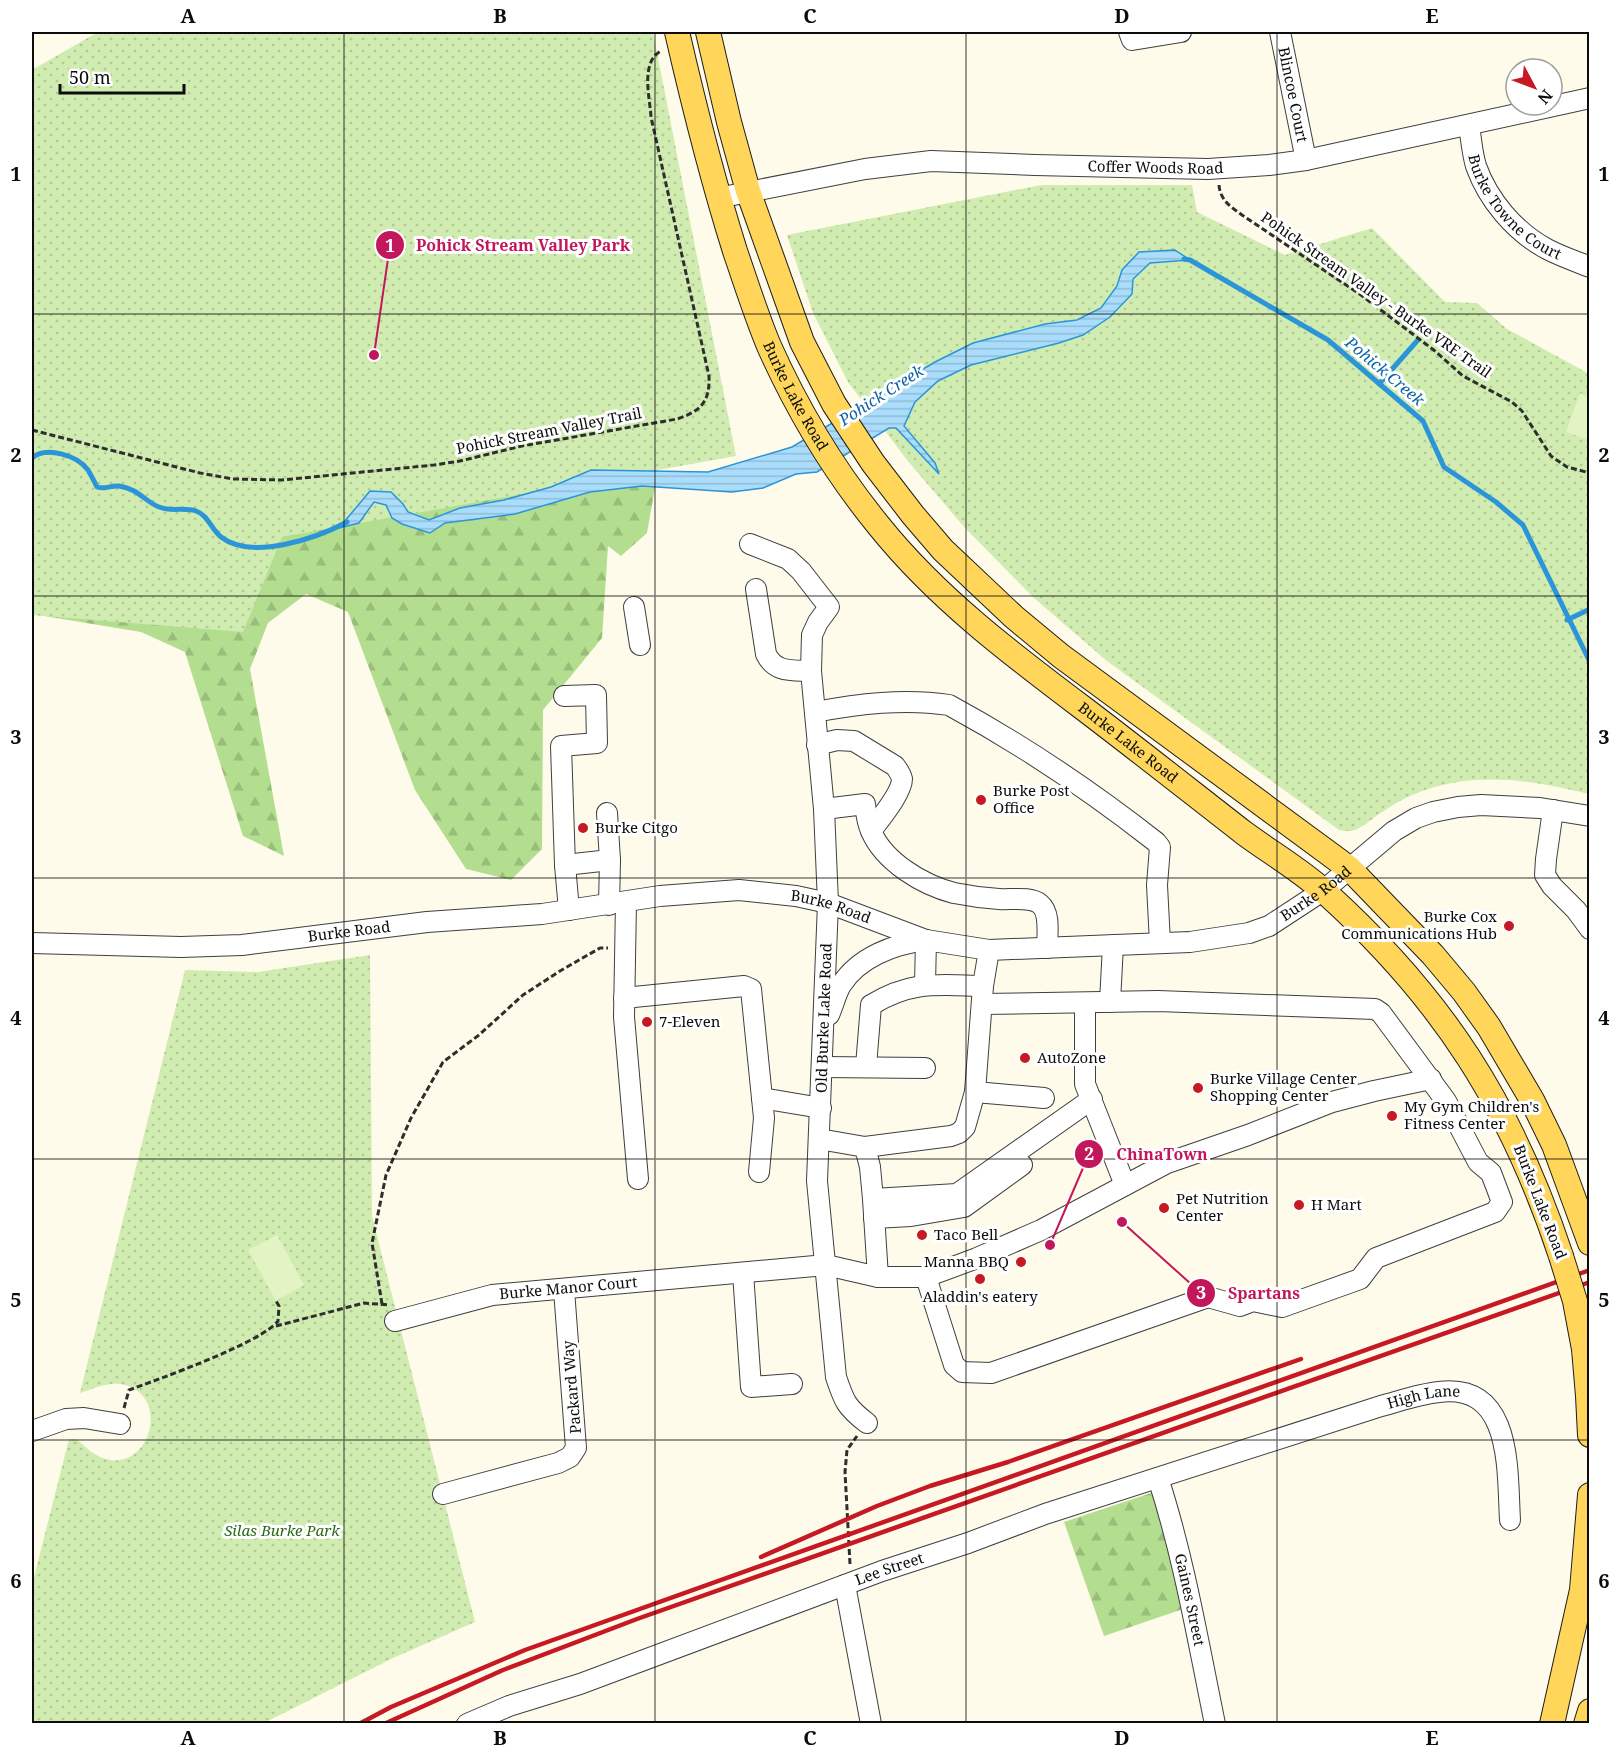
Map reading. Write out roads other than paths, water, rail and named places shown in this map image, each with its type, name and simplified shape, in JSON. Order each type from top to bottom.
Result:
[{"type":"main road","name":"Burke Lake Road","points":[[708,32],[748,191],[802,342],[834,404],[873,463],[943,550],[1014,617],[1061,656],[1350,869],[1433,955],[1464,992],[1512,1064],[1554,1145],[1590,1244]]},
{"type":"main road","name":"Burke Lake Road","points":[[671,40],[718,198],[753,306],[770,347],[806,421],[878,525],[909,561],[980,628],[1248,836],[1324,890],[1408,976],[1439,1012],[1464,1048],[1487,1085],[1520,1148],[1545,1207],[1561,1256],[1575,1301],[1584,1349],[1590,1435]]},
{"type":"main road","points":[[1552,1724],[1586,1591],[1590,1495]]},
{"type":"main road","points":[[1586,1724],[1590,1711]]},
{"type":"street","points":[[1129,32],[1132,40],[1174,32]]},
{"type":"street","name":"Blincoe Court","points":[[1280,32],[1306,160]]},
{"type":"street","name":"Coffer Woods Road","points":[[718,198],[865,169],[931,161],[1046,166],[1218,168],[1269,165],[1306,160],[1590,98]]},
{"type":"street","name":"Burke Towne Court","points":[[1469,125],[1476,164],[1485,187],[1501,210],[1521,231],[1546,248],[1590,267]]},
{"type":"street","name":"Old Burke Lake Road","points":[[750,544],[788,559],[801,571],[829,607],[818,621],[812,635],[811,671],[825,809],[828,903],[817,1181],[836,1377],[844,1401],[867,1423]]},
{"type":"street","points":[[756,589],[766,654],[770,663],[779,669],[811,671]]},
{"type":"street","points":[[634,607],[640,645]]},
{"type":"street","points":[[564,696],[596,695],[597,743],[561,746],[565,865],[569,910]]},
{"type":"street","points":[[814,712],[875,703],[948,705],[1073,781],[1114,809],[1160,847],[1157,885],[1160,943]]},
{"type":"street","points":[[817,745],[837,740],[854,741],[895,766],[899,771],[902,780],[897,795],[871,831]]},
{"type":"street","points":[[825,809],[865,804],[871,831],[880,847],[892,860],[920,879],[952,892],[1004,899],[1028,899],[1039,903],[1045,910],[1047,948]]},
{"type":"street","name":"Burke Road","points":[[32,943],[181,947],[242,945],[427,922],[569,910],[660,896],[739,891],[796,896],[828,903],[926,940],[989,950],[1190,942],[1248,933],[1269,926],[1324,890],[1394,831],[1416,818],[1433,812],[1481,805],[1553,810],[1590,816]]},
{"type":"street","points":[[1553,810],[1545,875],[1590,928]]},
{"type":"street","points":[[607,813],[610,860],[626,948],[624,1017],[638,1179]]},
{"type":"street","points":[[565,865],[610,860]]},
{"type":"street","points":[[824,1032],[840,986],[863,962],[906,943],[926,940],[925,984]]},
{"type":"street","points":[[1110,1002],[1113,945]]},
{"type":"street","points":[[819,1138],[865,1147],[959,1133],[965,1127],[975,1092],[982,995],[989,950]]},
{"type":"street","points":[[866,1066],[871,1005],[890,993],[925,984],[982,995],[1085,1004],[1110,1002],[1296,1005],[1375,1009],[1381,1013],[1446,1101],[1478,1162],[1491,1173],[1502,1202],[1495,1212],[1376,1258],[1360,1279],[1282,1307],[1253,1301],[1240,1306],[1208,1297],[991,1373],[962,1372],[954,1365],[927,1276]]},
{"type":"street","points":[[624,998],[744,986],[751,990],[764,1118],[759,1172]]},
{"type":"street","points":[[1085,1004],[1085,1084],[1125,1185]]},
{"type":"street","points":[[822,1067],[925,1068]]},
{"type":"street","name":"Burke Manor Court","points":[[395,1321],[492,1295],[826,1265],[878,1277],[927,1276],[978,1258],[1041,1230],[1167,1163],[1248,1135],[1332,1102],[1431,1079]]},
{"type":"street","points":[[975,1092],[1044,1098]]},
{"type":"street","points":[[762,1098],[821,1108]]},
{"type":"street","points":[[873,1208],[957,1194],[1092,1099]]},
{"type":"street","points":[[873,1208],[911,1216],[964,1207],[1049,1146]]},
{"type":"street","points":[[865,1147],[870,1167],[878,1277]]},
{"type":"street","points":[[743,1273],[751,1387],[792,1384]]},
{"type":"street","name":"Packard Way","points":[[443,1494],[558,1463],[570,1457],[576,1448],[564,1290]]},
{"type":"street","name":"High Lane","points":[[1316,1427],[1420,1395],[1451,1391],[1479,1399],[1489,1408],[1501,1431],[1507,1467],[1510,1520]]},
{"type":"street","points":[[32,1431],[66,1419],[84,1418],[120,1424]]},
{"type":"street","name":"Lee Street","points":[[467,1724],[509,1706],[580,1684],[849,1583],[1046,1514],[1316,1427]]},
{"type":"street","name":"Gaines Street","points":[[1158,1478],[1176,1541],[1215,1724]]},
{"type":"street","points":[[849,1583],[871,1724]]},
{"type":"water","points":[[1175,250],[1190,260],[1150,263],[1133,279],[1132,294],[1110,317],[1083,335],[971,365],[938,381],[915,402],[904,426],[935,463],[939,474],[896,428],[889,428],[817,472],[796,474],[763,488],[732,492],[642,486],[590,492],[515,514],[445,523],[430,533],[402,524],[392,518],[386,505],[374,502],[359,523],[339,528],[370,491],[391,492],[408,512],[429,520],[460,508],[504,500],[551,487],[591,470],[708,472],[792,447],[935,362],[973,343],[1045,324],[1077,320],[1101,308],[1117,286],[1122,270],[1139,252]]},
{"type":"waterway","name":"Pohick Creek","points":[[1184,259],[1190,260],[1328,340],[1423,421],[1444,467],[1496,502],[1523,525],[1590,662]]},
{"type":"waterway","points":[[1379,384],[1417,341]]},
{"type":"waterway","name":"Pohick Creek","points":[[32,458],[45,453],[69,456],[88,470],[97,487],[126,488],[159,507],[196,511],[204,516],[221,537],[234,544],[250,547],[284,544],[302,540],[347,522]]},
{"type":"waterway","points":[[1567,620],[1590,609]]},
{"type":"railway","points":[[359,1724],[391,1707],[525,1650],[1590,1270]]},
{"type":"railway","points":[[384,1724],[503,1670],[637,1619],[1590,1282]]},
{"type":"railway","points":[[761,1557],[877,1506],[930,1486],[1008,1462],[1301,1359]]},
{"type":"place","name":"Pohick Stream Valley Park","points":[[374,355]]},
{"type":"place","name":"Burke Post Office","points":[[981,800]]},
{"type":"place","name":"Burke Citgo","points":[[583,828]]},
{"type":"place","name":"Burke Cox Communications Hub","points":[[1509,926]]},
{"type":"place","name":"7-Eleven","points":[[647,1022]]},
{"type":"place","name":"AutoZone","points":[[1025,1058]]},
{"type":"place","name":"Burke Village Center Shopping Center","points":[[1198,1088]]},
{"type":"place","name":"My Gym Children's Fitness Center","points":[[1392,1116]]},
{"type":"place","name":"H Mart","points":[[1299,1205]]},
{"type":"place","name":"Pet Nutrition Center","points":[[1164,1208]]},
{"type":"place","name":"Spartans","points":[[1122,1222]]},
{"type":"place","name":"Taco Bell","points":[[922,1235]]},
{"type":"place","name":"ChinaTown","points":[[1050,1245]]},
{"type":"place","name":"Manna BBQ","points":[[1021,1262]]},
{"type":"place","name":"Aladdin's eatery","points":[[980,1279]]},
{"type":"park label","name":"Silas Burke Park","points":[[282,1531]]}]
